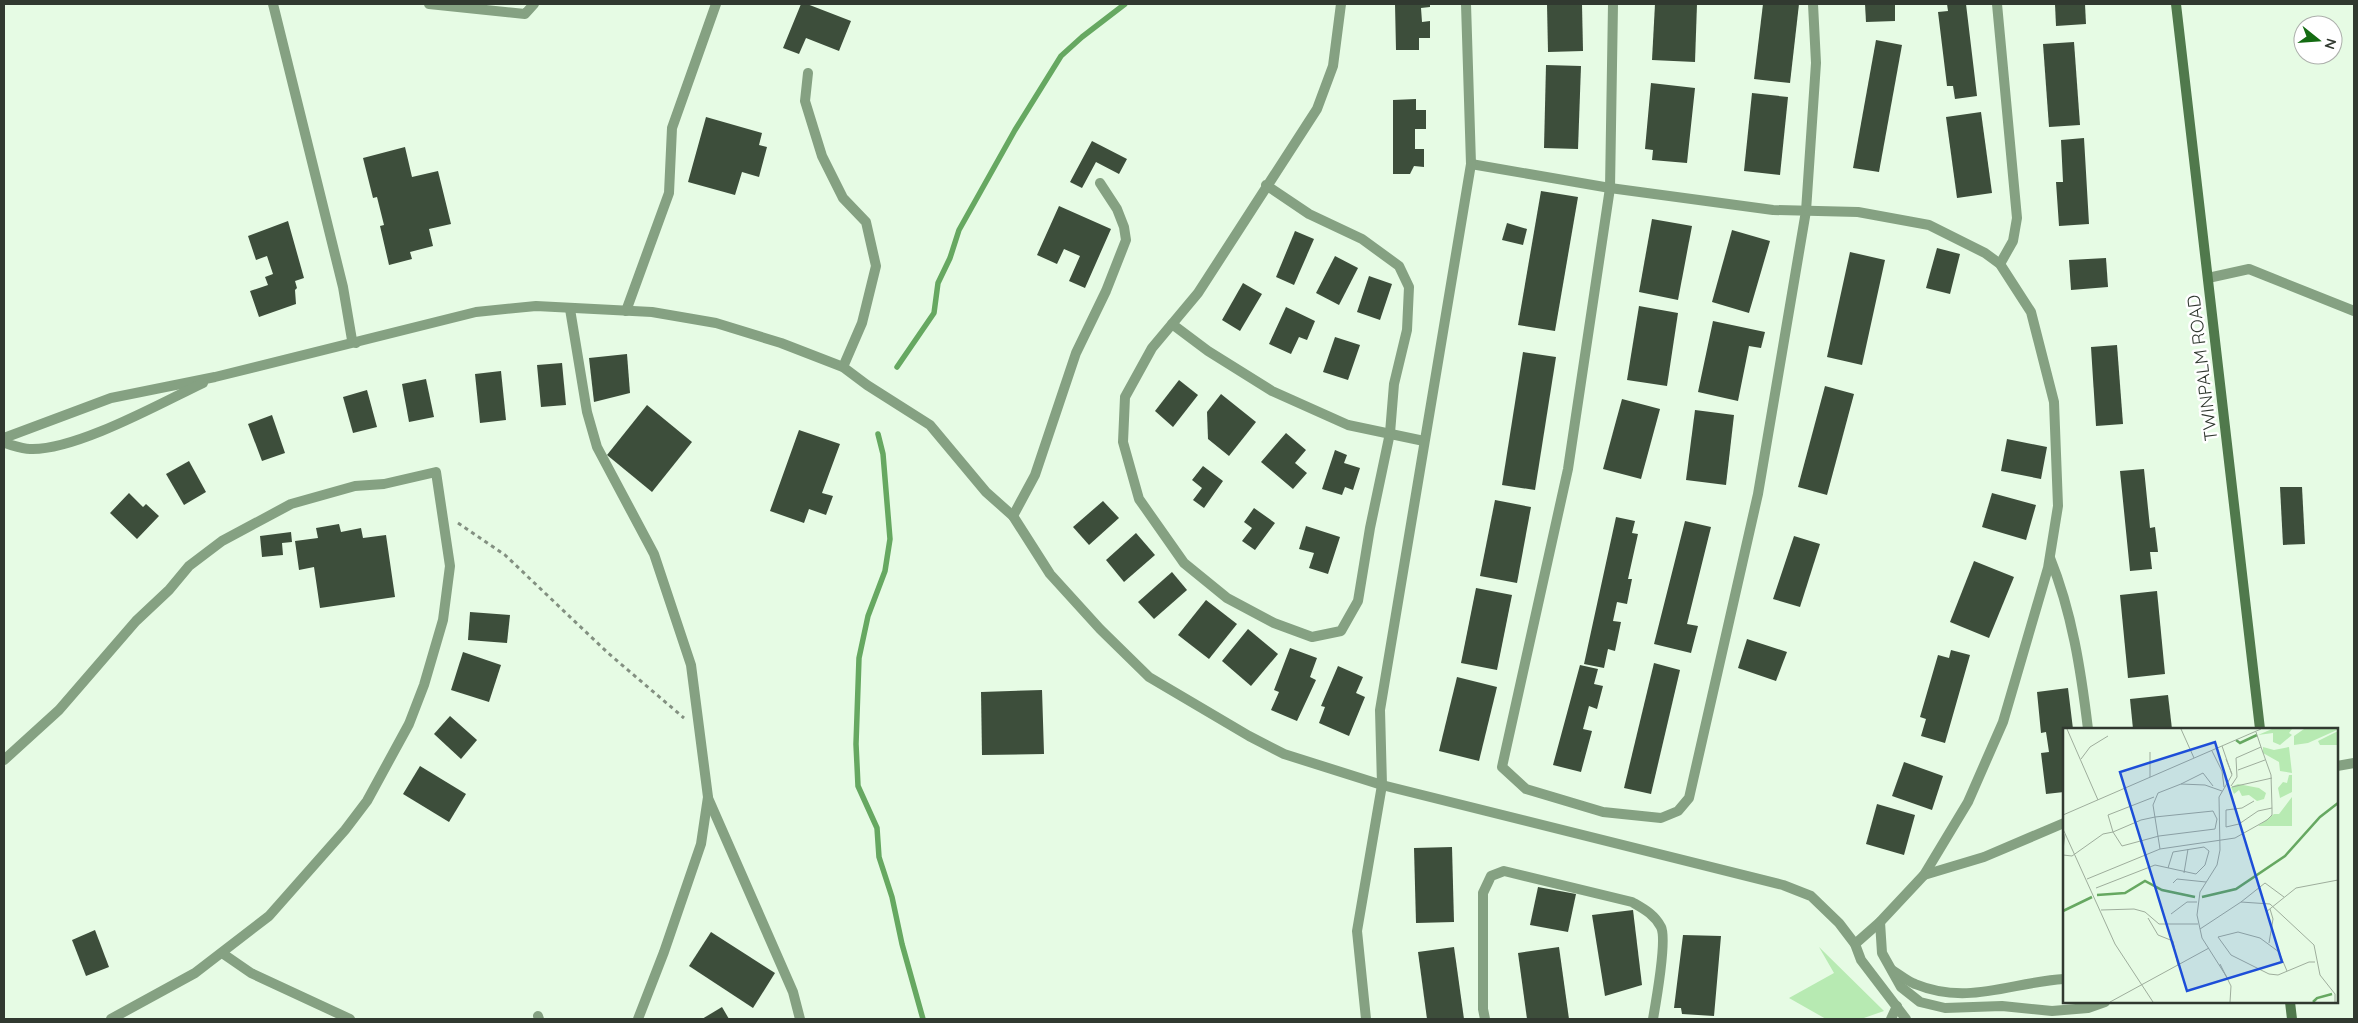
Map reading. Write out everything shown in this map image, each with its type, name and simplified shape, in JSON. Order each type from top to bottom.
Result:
[{"type":"main road","name":"TWINPALM ROAD","points":[[2176,4],[2260,728]]},
{"type":"main road","points":[[2290,1003],[2292,1019]]},
{"type":"street","points":[[273,4],[343,287],[352,340],[356,344]]},
{"type":"street","points":[[429,4],[525,14],[534,4]]},
{"type":"street","points":[[626,311],[668,194],[672,128],[716,4]]},
{"type":"street","points":[[1266,185],[1309,214],[1362,240],[1399,266],[1409,287],[1407,330],[1394,384],[1390,433],[1370,528],[1358,601],[1341,631],[1312,638],[1274,623],[1226,598],[1184,562],[1139,499],[1123,442],[1125,397],[1152,348],[1198,293],[1266,185],[1316,109],[1333,66],[1341,4]]},
{"type":"street","points":[[1366,1019],[1357,931],[1382,785],[1380,710],[1471,164],[1466,4]]},
{"type":"street","points":[[1613,4],[1610,188],[1568,469],[1502,767],[1526,789],[1603,812],[1661,818],[1678,811],[1689,798],[1758,494],[1806,210],[1816,63],[1813,4]]},
{"type":"street","points":[[1997,4],[2017,218],[2013,242],[2000,264]]},
{"type":"street","points":[[808,73],[805,101],[822,156],[843,198],[866,222],[876,266],[862,323],[843,366]]},
{"type":"street","points":[[1471,164],[1610,188],[1773,210],[1858,212],[1929,225],[1985,253],[2000,264],[2031,312],[2054,402],[2058,506],[2050,556],[2003,722],[1968,802],[1924,875],[1880,922],[1855,944]]},
{"type":"street","points":[[1013,516],[1035,475],[1076,353],[1106,291],[1126,240],[1124,227],[1117,209],[1100,183]]},
{"type":"street","points":[[2208,278],[2249,268],[2354,311]]},
{"type":"street","points":[[4,438],[111,398],[215,377],[356,344],[476,312],[536,306],[652,312],[716,323],[780,343],[843,366],[868,386],[930,425],[986,492],[1013,516],[1050,574],[1100,629],[1148,677],[1249,736],[1284,754],[1382,785],[1783,885],[1811,896],[1839,923],[1855,944],[1861,960],[1889,994],[1906,1019]]},
{"type":"street","points":[[570,309],[587,412],[597,447],[654,554],[691,665],[708,797],[701,844],[664,952],[638,1019]]},
{"type":"street","points":[[1172,324],[1208,351],[1272,391],[1348,425],[1424,441]]},
{"type":"street","points":[[4,443],[30,449],[52,447],[111,426],[215,377]]},
{"type":"street","points":[[4,760],[59,710],[136,621],[169,590],[189,566],[222,541],[291,504],[355,486],[384,484],[436,472],[450,566],[443,620],[424,684],[409,724],[366,801],[345,830],[268,916],[195,973],[111,1019]]},
{"type":"street","points":[[2050,556],[2063,589],[2082,677],[2088,728]]},
{"type":"street","points":[[2338,766],[2354,764]]},
{"type":"street","points":[[708,797],[793,992],[800,1019]]},
{"type":"street","points":[[1924,875],[1984,857],[2063,823]]},
{"type":"street","points":[[1485,1019],[1483,1009],[1484,893],[1491,876],[1504,871],[1632,902],[1651,913],[1662,929],[1661,958],[1653,1019]]},
{"type":"street","points":[[1880,922],[1882,953],[1901,987],[1920,1002],[1945,1008],[2002,1006],[2052,1011],[2088,1008],[2102,1003]]},
{"type":"street","points":[[222,952],[251,973],[350,1019]]},
{"type":"street","points":[[1891,969],[1915,984],[1954,994],[1981,994],[2041,981],[2063,979]]},
{"type":"street","points":[[1891,1019],[1898,1006]]},
{"type":"path","points":[[443,512],[505,555],[608,653],[700,731]]},
{"type":"green space","points":[[1819,947],[1884,1011],[1861,1019],[1826,1019],[1789,998],[1834,973]]},
{"type":"building","points":[[801,4],[807,4],[851,21],[839,51],[806,38],[799,54],[783,48]]},
{"type":"building","points":[[1395,4],[1430,4],[1430,7],[1421,8],[1422,22],[1430,21],[1430,38],[1419,38],[1419,50],[1396,50]]},
{"type":"building","points":[[1547,4],[1582,4],[1583,51],[1548,52]]},
{"type":"building","points":[[1655,4],[1697,4],[1695,62],[1652,60]]},
{"type":"building","points":[[1763,4],[1799,4],[1790,83],[1754,79]]},
{"type":"building","points":[[1865,4],[1895,4],[1895,21],[1866,22]]},
{"type":"building","points":[[1947,4],[1966,4],[1977,96],[1955,99],[1953,86],[1947,86],[1938,12],[1948,11]]},
{"type":"building","points":[[2055,4],[2085,4],[2086,24],[2056,26]]},
{"type":"building","points":[[1876,40],[1902,45],[1879,172],[1853,168]]},
{"type":"building","points":[[2074,42],[2080,125],[2049,127],[2043,44]]},
{"type":"building","points":[[1546,65],[1581,66],[1578,149],[1544,148]]},
{"type":"building","points":[[1651,83],[1695,88],[1687,163],[1652,160],[1653,150],[1645,149]]},
{"type":"building","points":[[1752,93],[1788,97],[1780,175],[1744,171]]},
{"type":"building","points":[[1416,99],[1416,110],[1426,110],[1426,129],[1415,129],[1415,149],[1424,149],[1424,167],[1414,166],[1410,174],[1393,174],[1393,100]]},
{"type":"building","points":[[1981,112],[1992,193],[1957,198],[1946,117]]},
{"type":"building","points":[[706,117],[762,133],[759,145],[767,147],[759,177],[742,172],[735,195],[688,182]]},
{"type":"building","points":[[2084,138],[2089,224],[2059,226],[2056,182],[2063,182],[2061,140]]},
{"type":"building","points":[[1092,141],[1127,159],[1119,174],[1096,162],[1082,188],[1070,182]]},
{"type":"building","points":[[405,147],[412,177],[438,171],[451,224],[429,229],[433,246],[410,252],[412,259],[389,265],[380,226],[384,225],[377,197],[373,198],[363,158]]},
{"type":"building","points":[[1541,191],[1578,197],[1555,331],[1518,325]]},
{"type":"building","points":[[1059,206],[1111,229],[1085,288],[1069,281],[1080,256],[1064,249],[1057,264],[1037,255]]},
{"type":"building","points":[[1652,219],[1692,226],[1678,300],[1639,292]]},
{"type":"building","points":[[288,221],[304,278],[295,281],[297,288],[295,290],[296,304],[259,317],[250,291],[268,285],[265,277],[273,274],[267,256],[256,260],[248,236]]},
{"type":"building","points":[[1507,223],[1527,229],[1523,245],[1502,240]]},
{"type":"building","points":[[1732,230],[1770,241],[1749,313],[1712,302]]},
{"type":"building","points":[[1295,231],[1314,239],[1294,285],[1276,277]]},
{"type":"building","points":[[1937,248],[1960,254],[1950,294],[1926,288]]},
{"type":"building","points":[[1850,252],[1885,260],[1862,365],[1827,357]]},
{"type":"building","points":[[1335,256],[1358,268],[1339,305],[1316,293]]},
{"type":"building","points":[[2106,258],[2108,287],[2071,290],[2069,260]]},
{"type":"building","points":[[1369,276],[1392,284],[1380,320],[1357,312]]},
{"type":"building","points":[[1243,283],[1262,294],[1240,331],[1222,320]]},
{"type":"building","points":[[1639,306],[1678,313],[1667,386],[1627,380]]},
{"type":"building","points":[[1286,307],[1315,321],[1307,340],[1299,337],[1291,354],[1269,344]]},
{"type":"building","points":[[1713,321],[1765,332],[1761,348],[1749,346],[1738,401],[1698,392]]},
{"type":"building","points":[[1335,337],[1360,345],[1348,380],[1323,372]]},
{"type":"building","points":[[2117,345],[2123,424],[2096,426],[2091,347]]},
{"type":"building","points":[[1523,352],[1556,357],[1535,490],[1502,485]]},
{"type":"building","points":[[627,354],[630,393],[594,402],[589,358]]},
{"type":"building","points":[[562,363],[566,405],[541,407],[537,365]]},
{"type":"building","points":[[501,371],[506,420],[480,423],[475,374]]},
{"type":"building","points":[[426,379],[434,417],[409,422],[402,384]]},
{"type":"building","points":[[1179,380],[1198,395],[1173,427],[1155,411]]},
{"type":"building","points":[[1825,386],[1854,394],[1827,495],[1798,487]]},
{"type":"building","points":[[367,390],[377,427],[353,433],[343,397]]},
{"type":"building","points":[[1221,394],[1256,422],[1229,456],[1208,439],[1207,412]]},
{"type":"building","points":[[1622,399],[1660,409],[1641,479],[1603,469]]},
{"type":"building","points":[[647,405],[692,442],[652,492],[607,455]]},
{"type":"building","points":[[1695,410],[1734,415],[1726,485],[1686,480]]},
{"type":"building","points":[[272,415],[285,453],[262,461],[248,424]]},
{"type":"building","points":[[799,430],[840,444],[822,493],[833,496],[826,515],[809,509],[804,523],[770,511]]},
{"type":"building","points":[[1286,433],[1306,450],[1295,463],[1307,473],[1293,489],[1261,462]]},
{"type":"building","points":[[2007,439],[2047,447],[2041,479],[2001,471]]},
{"type":"building","points":[[1335,450],[1347,455],[1344,463],[1360,468],[1353,490],[1345,487],[1342,495],[1322,489]]},
{"type":"building","points":[[189,461],[206,492],[184,505],[166,474]]},
{"type":"building","points":[[1203,466],[1223,481],[1204,508],[1193,500],[1202,488],[1192,480]]},
{"type":"building","points":[[2144,469],[2150,528],[2155,527],[2158,552],[2150,552],[2152,569],[2130,571],[2120,471]]},
{"type":"building","points":[[2280,487],[2302,487],[2305,544],[2283,545]]},
{"type":"building","points":[[129,493],[143,507],[146,504],[159,516],[137,539],[110,513]]},
{"type":"building","points":[[1992,493],[2036,505],[2026,540],[1982,527]]},
{"type":"building","points":[[1495,500],[1531,507],[1517,583],[1480,576]]},
{"type":"building","points":[[1103,501],[1119,518],[1089,545],[1073,527]]},
{"type":"building","points":[[1254,508],[1275,523],[1255,550],[1242,541],[1252,528],[1244,522]]},
{"type":"building","points":[[1616,517],[1635,521],[1632,533],[1638,534],[1628,579],[1632,579],[1627,604],[1617,602],[1613,621],[1621,622],[1615,651],[1608,649],[1604,668],[1584,664]]},
{"type":"building","points":[[1685,521],[1711,527],[1687,624],[1698,626],[1691,653],[1654,644]]},
{"type":"building","points":[[339,524],[341,532],[361,528],[363,538],[386,535],[395,597],[320,608],[314,567],[299,570],[295,541],[318,538],[316,528]]},
{"type":"building","points":[[1306,526],[1340,537],[1328,574],[1309,568],[1314,553],[1299,549]]},
{"type":"building","points":[[291,532],[292,542],[282,543],[283,555],[262,557],[260,536]]},
{"type":"building","points":[[1136,533],[1155,555],[1124,582],[1106,560]]},
{"type":"building","points":[[1794,536],[1820,544],[1800,607],[1773,599]]},
{"type":"building","points":[[1974,561],[2014,577],[1989,638],[1950,622]]},
{"type":"building","points":[[1172,572],[1187,590],[1154,619],[1138,602]]},
{"type":"building","points":[[1476,588],[1512,595],[1497,670],[1461,663]]},
{"type":"building","points":[[2157,591],[2165,674],[2128,678],[2120,595]]},
{"type":"building","points":[[1206,600],[1237,624],[1209,659],[1178,635]]},
{"type":"building","points":[[470,612],[510,615],[507,643],[468,640]]},
{"type":"building","points":[[1248,629],[1278,654],[1251,686],[1222,661]]},
{"type":"building","points":[[1747,639],[1787,652],[1776,681],[1738,668]]},
{"type":"building","points":[[1290,648],[1317,658],[1310,677],[1316,680],[1297,721],[1271,710],[1279,692],[1274,690]]},
{"type":"building","points":[[1951,650],[1970,655],[1945,743],[1921,736],[1926,719],[1920,717],[1938,655],[1949,658]]},
{"type":"building","points":[[463,652],[501,665],[489,702],[451,690]]},
{"type":"building","points":[[1654,663],[1680,670],[1651,794],[1624,788]]},
{"type":"building","points":[[1580,665],[1598,669],[1594,684],[1603,686],[1597,709],[1589,706],[1583,729],[1592,731],[1581,772],[1553,765]]},
{"type":"building","points":[[1338,666],[1363,677],[1356,693],[1365,697],[1349,736],[1319,723],[1325,707],[1321,706]]},
{"type":"building","points":[[1457,677],[1497,687],[1479,761],[1439,751]]},
{"type":"building","points":[[2068,688],[2073,728],[2063,728],[2063,792],[2046,794],[2041,753],[2049,752],[2046,732],[2041,733],[2037,692]]},
{"type":"building","points":[[1042,690],[1044,754],[982,755],[981,692]]},
{"type":"building","points":[[2168,695],[2172,728],[2133,728],[2130,699]]},
{"type":"building","points":[[450,716],[477,740],[461,759],[434,734]]},
{"type":"building","points":[[1904,762],[1943,776],[1932,810],[1892,796]]},
{"type":"building","points":[[420,766],[466,794],[449,822],[403,794]]},
{"type":"building","points":[[1877,804],[1915,815],[1904,855],[1866,844]]},
{"type":"building","points":[[1452,847],[1454,922],[1416,923],[1414,848]]},
{"type":"building","points":[[1538,887],[1576,894],[1568,932],[1530,925]]},
{"type":"building","points":[[1633,910],[1642,985],[1605,996],[1592,915]]},
{"type":"building","points":[[95,930],[109,967],[86,976],[72,940]]},
{"type":"building","points":[[711,932],[775,973],[753,1008],[689,966]]},
{"type":"building","points":[[1683,935],[1721,936],[1714,1016],[1682,1014],[1681,1008],[1674,1008]]},
{"type":"building","points":[[1454,947],[1464,1019],[1427,1019],[1418,952]]},
{"type":"building","points":[[1559,947],[1569,1019],[1527,1019],[1518,953]]},
{"type":"building","points":[[722,1007],[729,1019],[702,1019]]},
{"type":"waterway","points":[[897,367],[934,313],[938,283],[950,258],[959,230],[1015,130],[1061,56],[1082,37],[1125,4]]},
{"type":"waterway","points":[[878,434],[883,454],[890,539],[885,571],[868,616],[859,658],[856,744],[858,786],[877,828],[879,857],[892,897],[902,944],[923,1019]]}]
